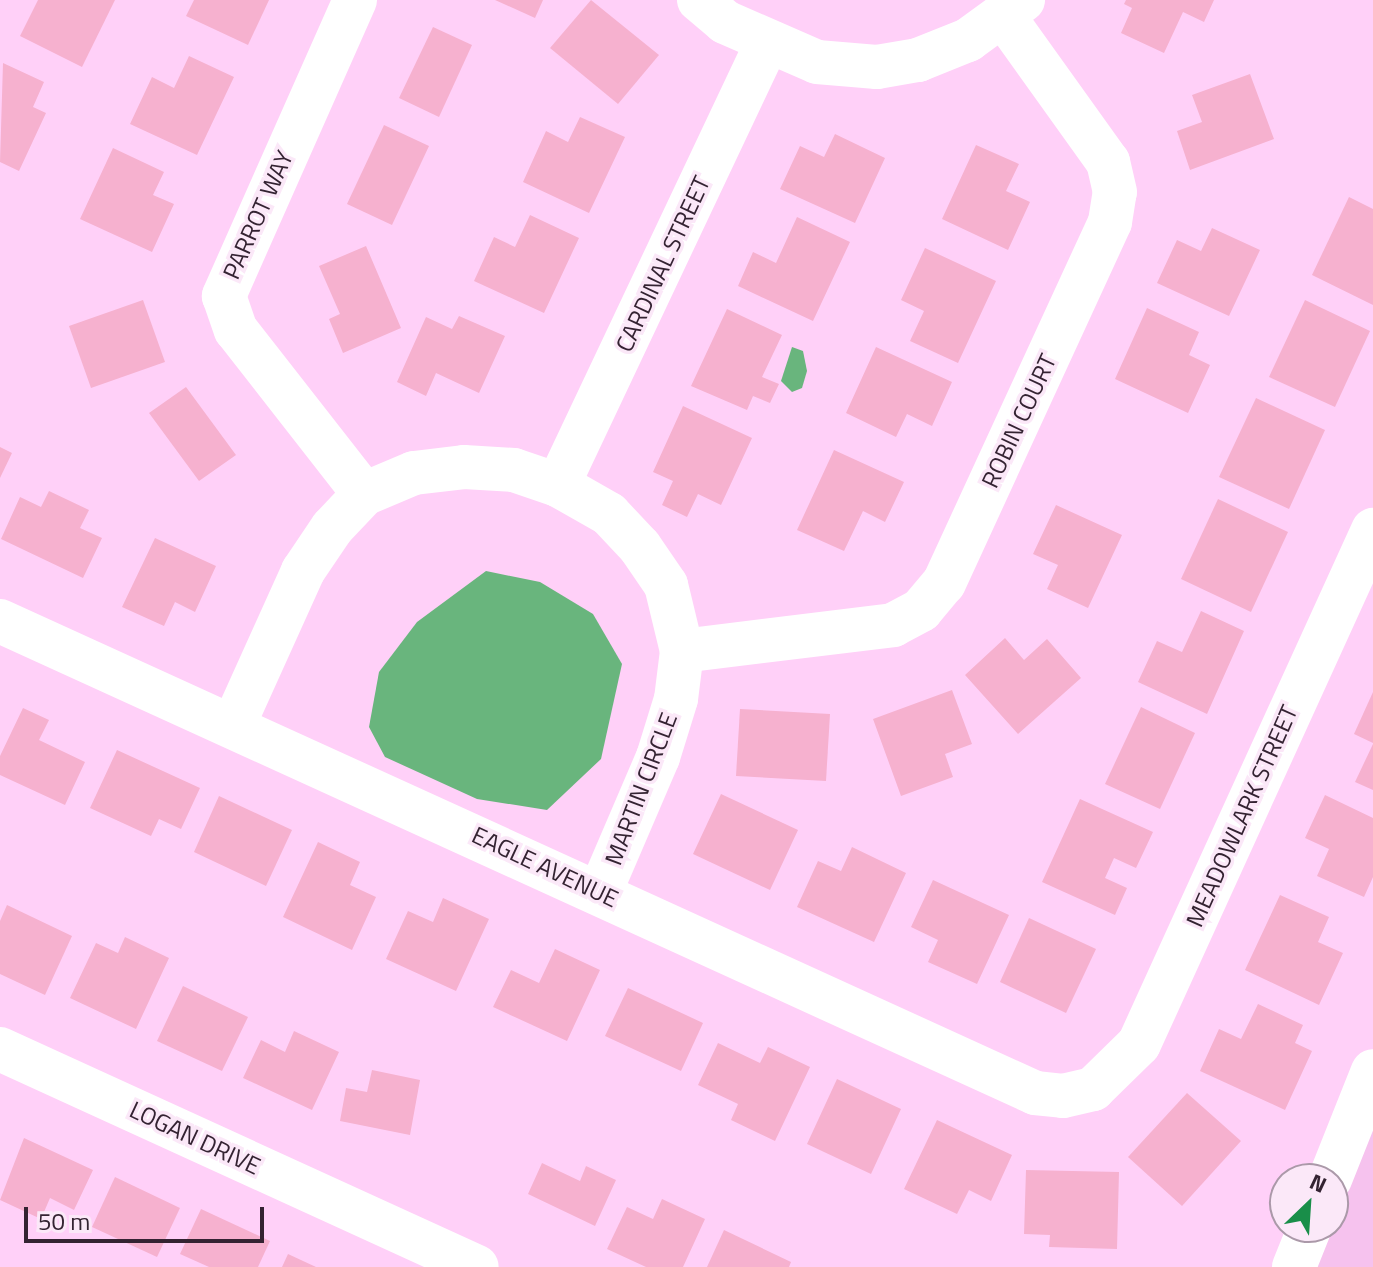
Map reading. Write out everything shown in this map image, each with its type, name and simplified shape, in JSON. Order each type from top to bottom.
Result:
[{"type":"street","name":"PARROT WAY","points":[[355,0],[224,296],[236,330],[364,494]]},
{"type":"street","points":[[699,0],[725,22],[817,62],[877,67],[918,60],[968,40],[1014,8]]},
{"type":"street","name":"ROBIN COURT","points":[[682,651],[893,625],[921,610],[944,583],[1110,222],[1115,192],[1108,162],[1014,8]]},
{"type":"street","name":"CARDINAL STREET","points":[[558,485],[767,42]]},
{"type":"street","name":"MARTIN CIRCLE","points":[[234,724],[303,571],[332,528],[364,494],[414,473],[464,467],[514,470],[558,485],[609,514],[640,547],[666,585],[682,651],[676,699],[658,757],[600,892]]},
{"type":"street","name":"MEADOWLARK STREET","points":[[1093,1089],[1139,1044],[1373,530]]},
{"type":"street","name":"EAGLE AVENUE","points":[[0,621],[234,724],[1035,1093],[1063,1096],[1093,1089]]},
{"type":"street","name":"LOGAN DRIVE","points":[[0,1049],[477,1267]]},
{"type":"street","points":[[1336,1163],[1373,1071]]},
{"type":"street","points":[[1294,1267],[1304,1243]]},
{"type":"shaded area","points":[[792,347],[803,351],[807,371],[802,388],[792,392],[781,381]]},
{"type":"shaded area","points":[[486,571],[540,582],[593,614],[622,664],[601,759],[547,810],[477,799],[385,757],[369,727],[379,672],[417,622]]},
{"type":"shaded area","points":[[1373,1104],[1373,1267],[1298,1267],[1309,1243],[1349,1243],[1349,1163],[1346,1163]]},
{"type":"building","points":[[38,0],[115,0],[82,67],[20,36]]},
{"type":"building","points":[[194,0],[269,0],[248,45],[186,16]]},
{"type":"building","points":[[495,0],[543,0],[535,18]]},
{"type":"building","points":[[591,0],[659,55],[618,104],[550,48]]},
{"type":"building","points":[[1126,0],[1214,0],[1204,22],[1183,12],[1164,53],[1121,33],[1132,8],[1124,4]]},
{"type":"building","points":[[433,27],[472,45],[439,117],[399,98]]},
{"type":"building","points":[[189,56],[234,77],[197,155],[130,124],[152,77],[174,88]]},
{"type":"building","points":[[3,63],[44,82],[33,107],[46,113],[19,171],[0,162]]},
{"type":"building","points":[[1250,74],[1274,139],[1190,170],[1177,131],[1202,122],[1192,95]]},
{"type":"building","points":[[580,117],[625,137],[589,213],[523,182],[546,131],[568,142]]},
{"type":"building","points":[[384,125],[429,146],[392,225],[347,204]]},
{"type":"building","points":[[835,134],[885,158],[855,223],[780,189],[800,146],[824,157]]},
{"type":"building","points":[[976,145],[1019,164],[1006,191],[1030,202],[1008,250],[942,219]]},
{"type":"building","points":[[113,148],[164,172],[153,195],[174,204],[152,252],[80,219]]},
{"type":"building","points":[[1349,197],[1373,209],[1373,305],[1312,275]]},
{"type":"building","points":[[530,215],[579,238],[544,313],[474,281],[494,237],[515,247]]},
{"type":"building","points":[[797,217],[850,242],[813,321],[738,286],[753,252],[776,263]]},
{"type":"building","points":[[1212,228],[1260,250],[1229,316],[1157,283],[1177,240],[1201,251]]},
{"type":"building","points":[[366,246],[401,328],[343,353],[329,319],[340,314],[319,266]]},
{"type":"building","points":[[925,248],[996,281],[958,363],[910,341],[924,311],[901,300]]},
{"type":"building","points":[[143,300],[165,362],[91,388],[69,326]]},
{"type":"building","points":[[1305,300],[1370,331],[1335,407],[1269,377]]},
{"type":"building","points":[[1147,308],[1199,332],[1189,355],[1210,365],[1188,413],[1115,379]]},
{"type":"building","points":[[727,309],[782,335],[762,377],[779,384],[770,403],[753,396],[747,410],[691,386]]},
{"type":"building","points":[[459,316],[505,336],[479,393],[436,373],[426,396],[397,382],[426,317],[452,329]]},
{"type":"building","points":[[876,347],[952,382],[932,426],[907,414],[896,437],[846,413]]},
{"type":"building","points":[[186,387],[236,455],[199,481],[149,413]]},
{"type":"building","points":[[1256,398],[1325,430],[1289,509],[1219,477]]},
{"type":"building","points":[[683,406],[752,438],[721,505],[698,494],[687,517],[662,505],[673,481],[653,472]]},
{"type":"building","points":[[0,447],[12,453],[0,478]]},
{"type":"building","points":[[834,450],[904,482],[885,522],[863,511],[844,551],[797,530]]},
{"type":"building","points":[[49,491],[89,510],[80,528],[102,538],[83,578],[1,539],[20,497],[41,507]]},
{"type":"building","points":[[1218,499],[1288,532],[1251,612],[1181,579]]},
{"type":"building","points":[[1056,505],[1122,535],[1088,608],[1047,589],[1058,565],[1033,554]]},
{"type":"building","points":[[155,538],[216,566],[195,612],[175,602],[164,626],[122,607]]},
{"type":"building","points":[[1201,611],[1244,631],[1207,714],[1138,682],[1157,641],[1182,652]]},
{"type":"building","points":[[1005,638],[1024,660],[1047,639],[1081,678],[1018,734],[965,675]]},
{"type":"building","points":[[952,690],[972,744],[945,754],[953,777],[901,796],[873,719]]},
{"type":"building","points":[[1373,692],[1373,743],[1354,734]]},
{"type":"building","points":[[1141,707],[1195,733],[1160,809],[1105,784]]},
{"type":"building","points":[[23,708],[49,720],[39,740],[85,762],[65,805],[0,775],[0,756]]},
{"type":"building","points":[[740,709],[830,714],[826,781],[736,776]]},
{"type":"building","points":[[1373,744],[1373,790],[1355,782]]},
{"type":"building","points":[[117,750],[200,788],[181,829],[159,819],[151,836],[90,808]]},
{"type":"building","points":[[721,794],[798,830],[770,890],[693,854]]},
{"type":"building","points":[[1325,795],[1373,818],[1373,877],[1364,897],[1317,876],[1329,849],[1305,838]]},
{"type":"building","points":[[219,796],[292,830],[266,886],[194,852]]},
{"type":"building","points":[[1080,799],[1153,832],[1136,868],[1114,858],[1105,878],[1127,888],[1115,915],[1042,882]]},
{"type":"building","points":[[318,842],[360,862],[350,885],[376,897],[352,950],[283,917]]},
{"type":"building","points":[[852,847],[906,873],[874,942],[797,907],[818,861],[841,871]]},
{"type":"building","points":[[933,880],[1009,915],[977,984],[928,962],[938,940],[911,927]]},
{"type":"building","points":[[1280,895],[1329,917],[1318,942],[1343,953],[1319,1005],[1245,970]]},
{"type":"building","points":[[443,898],[489,919],[456,991],[386,959],[408,911],[433,922]]},
{"type":"building","points":[[7,905],[72,936],[45,995],[0,974],[0,921]]},
{"type":"building","points":[[1029,918],[1096,949],[1066,1013],[1000,982]]},
{"type":"building","points":[[125,937],[169,958],[136,1029],[70,998],[96,943],[118,953]]},
{"type":"building","points":[[555,949],[600,970],[567,1041],[493,1007],[511,970],[539,983]]},
{"type":"building","points":[[183,986],[248,1017],[222,1071],[157,1041]]},
{"type":"building","points":[[628,988],[703,1023],[681,1071],[605,1036]]},
{"type":"building","points":[[1258,1004],[1303,1025],[1295,1043],[1312,1051],[1285,1110],[1200,1071],[1219,1029],[1241,1039]]},
{"type":"building","points":[[294,1031],[339,1052],[312,1110],[243,1078],[261,1040],[285,1052]]},
{"type":"building","points":[[718,1043],[760,1063],[768,1047],[810,1067],[775,1141],[731,1120],[738,1104],[698,1085]]},
{"type":"building","points":[[372,1070],[420,1080],[410,1135],[340,1121],[346,1088],[367,1092]]},
{"type":"building","points":[[837,1079],[901,1109],[871,1174],[807,1144]]},
{"type":"building","points":[[1187,1093],[1241,1141],[1182,1206],[1128,1157]]},
{"type":"building","points":[[937,1120],[1012,1155],[991,1201],[969,1190],[957,1214],[904,1189]]},
{"type":"building","points":[[24,1138],[93,1170],[74,1210],[50,1198],[41,1219],[0,1200]]},
{"type":"building","points":[[542,1163],[580,1181],[586,1166],[616,1180],[595,1226],[528,1194]]},
{"type":"building","points":[[1026,1170],[1119,1172],[1117,1249],[1049,1247],[1050,1235],[1024,1234]]},
{"type":"building","points":[[115,1177],[180,1208],[157,1257],[92,1227]]},
{"type":"building","points":[[662,1199],[705,1219],[683,1267],[646,1267],[607,1249],[627,1207],[653,1219]]},
{"type":"building","points":[[201,1209],[270,1241],[258,1267],[209,1267],[180,1254]]},
{"type":"building","points":[[724,1230],[791,1262],[789,1267],[707,1267]]},
{"type":"building","points":[[288,1254],[316,1267],[282,1267]]}]
